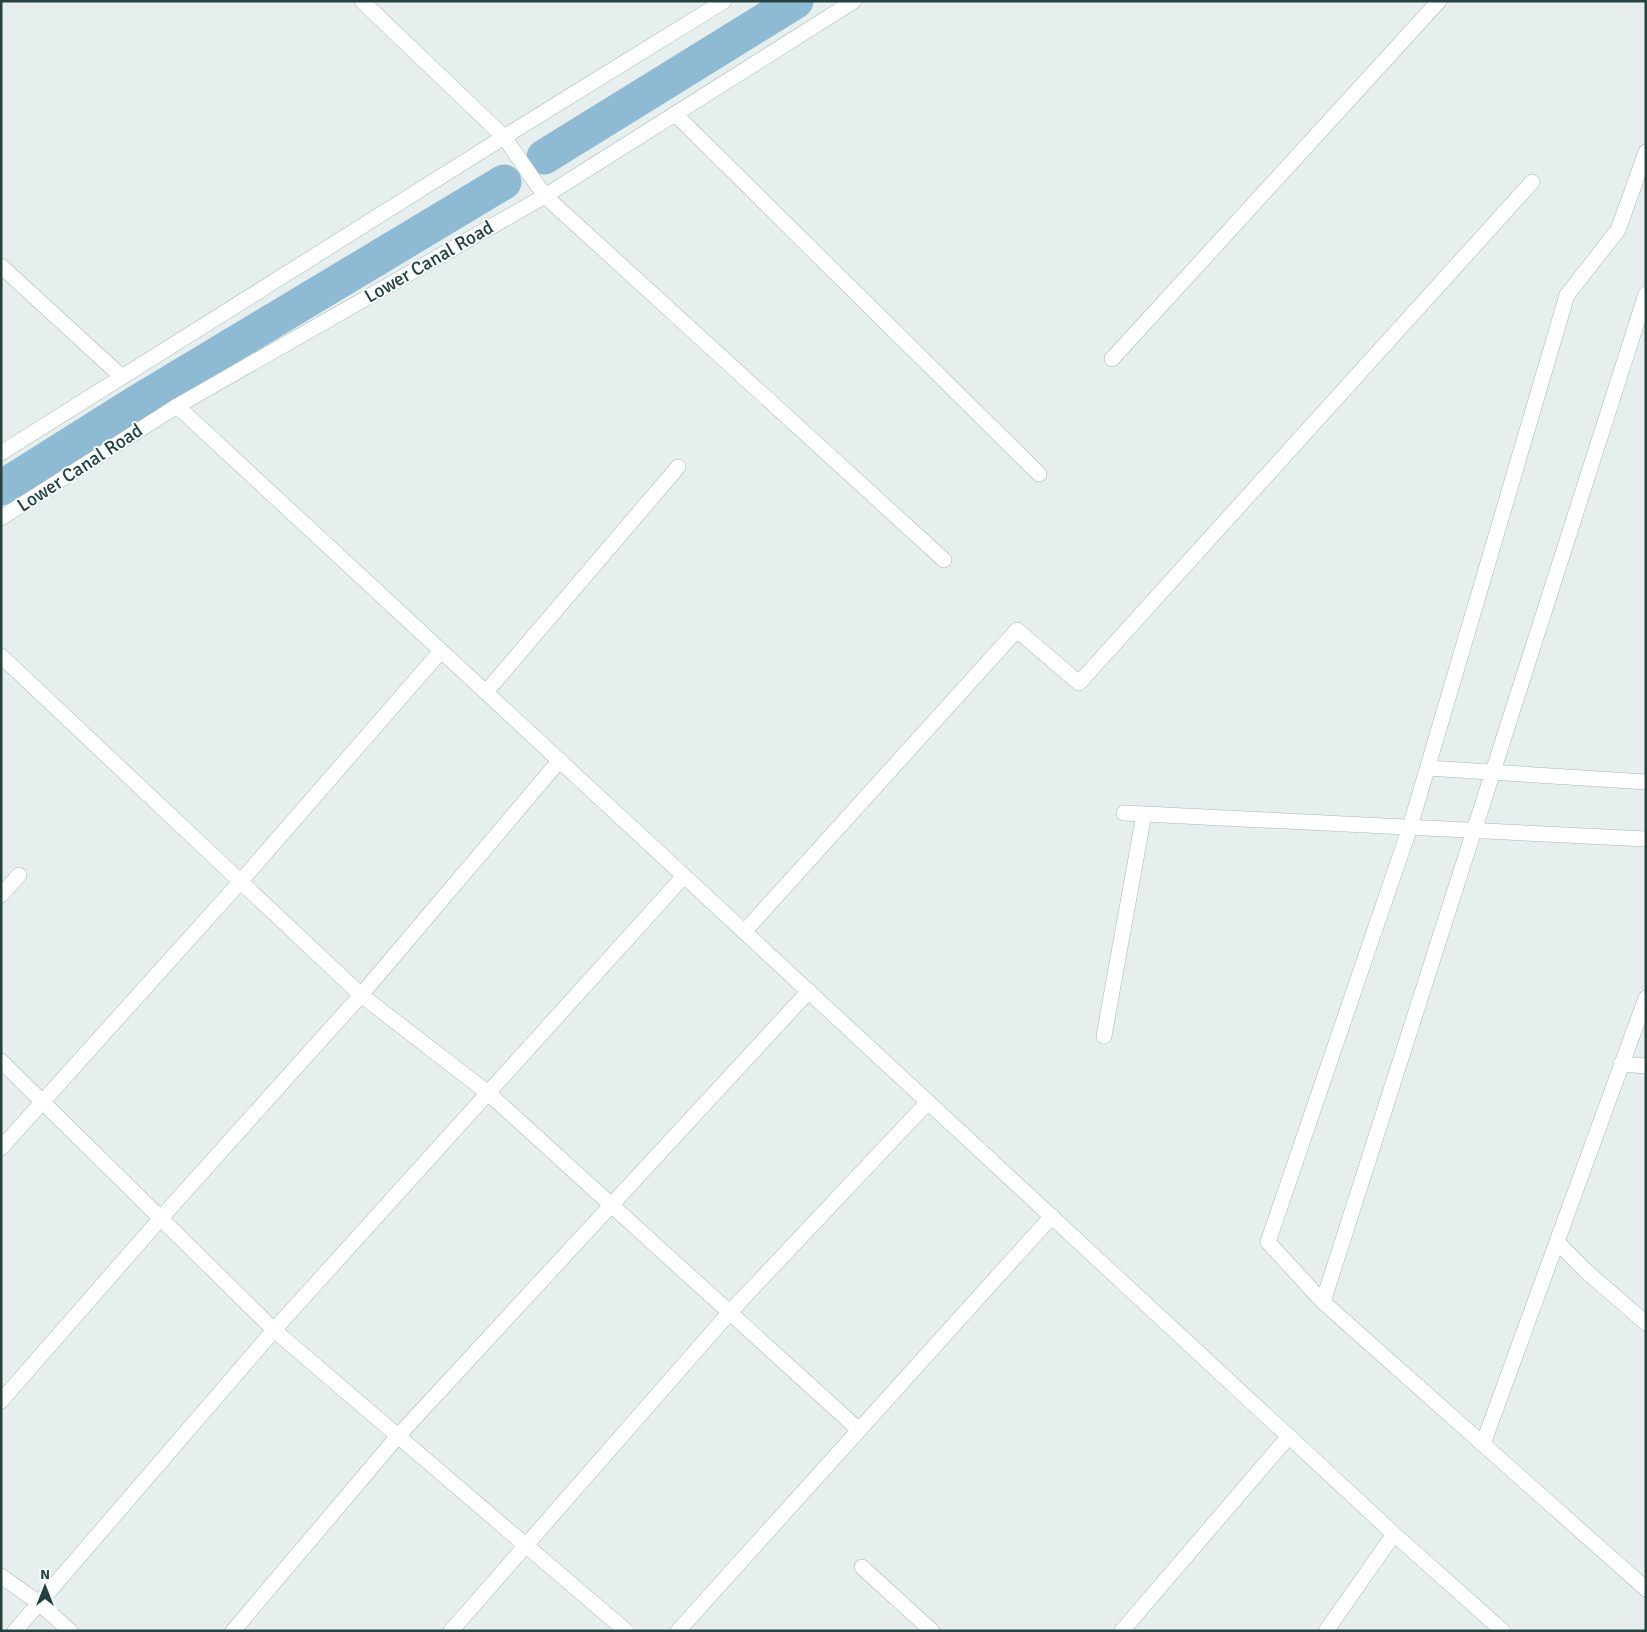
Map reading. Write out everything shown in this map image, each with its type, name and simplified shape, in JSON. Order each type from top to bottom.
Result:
[{"type":"street","points":[[362,1],[504,137],[545,196],[944,560]]},
{"type":"street","points":[[1,453],[724,1]]},
{"type":"street","name":"Lower Canal Road","points":[[1,518],[177,406],[545,196],[854,1]]},
{"type":"street","points":[[1112,359],[1439,1]]},
{"type":"street","points":[[675,114],[1039,474]]},
{"type":"street","points":[[1646,152],[1618,230],[1567,295],[1410,827],[1268,1242],[1324,1302],[1646,1589]]},
{"type":"street","points":[[744,932],[1017,630],[1079,684],[1532,182]]},
{"type":"street","points":[[1,266],[122,377]]},
{"type":"street","points":[[1324,1302],[1646,294]]},
{"type":"street","points":[[177,406],[1394,1534],[1503,1631]]},
{"type":"street","points":[[486,692],[678,467]]},
{"type":"street","points":[[1,1148],[241,881],[441,651]]},
{"type":"street","points":[[1,656],[362,995],[488,1093],[859,1430]]},
{"type":"street","points":[[1,1401],[161,1218],[362,995],[560,760]]},
{"type":"street","points":[[1428,768],[1646,782]]},
{"type":"street","points":[[1124,813],[1646,839]]},
{"type":"street","points":[[1104,1036],[1144,814]]},
{"type":"street","points":[[1,895],[19,875]]},
{"type":"street","points":[[14,1631],[274,1330],[684,876]]},
{"type":"street","points":[[232,1631],[398,1436],[809,991]]},
{"type":"street","points":[[1483,1444],[1646,998]]},
{"type":"street","points":[[1,1061],[274,1330],[626,1631]]},
{"type":"street","points":[[1621,1064],[1646,1066]]},
{"type":"street","points":[[451,1631],[730,1312],[928,1102]]},
{"type":"street","points":[[678,1631],[1052,1216]]},
{"type":"street","points":[[1557,1242],[1587,1272],[1646,1323]]},
{"type":"street","points":[[1122,1631],[1289,1436]]},
{"type":"street","points":[[1326,1631],[1394,1534]]},
{"type":"street","points":[[862,1567],[932,1631]]},
{"type":"street","points":[[1,1576],[39,1603],[70,1631]]},
{"type":"waterway","points":[[544,157],[796,1]]},
{"type":"waterway","points":[[1,488],[136,403],[504,182]]}]
